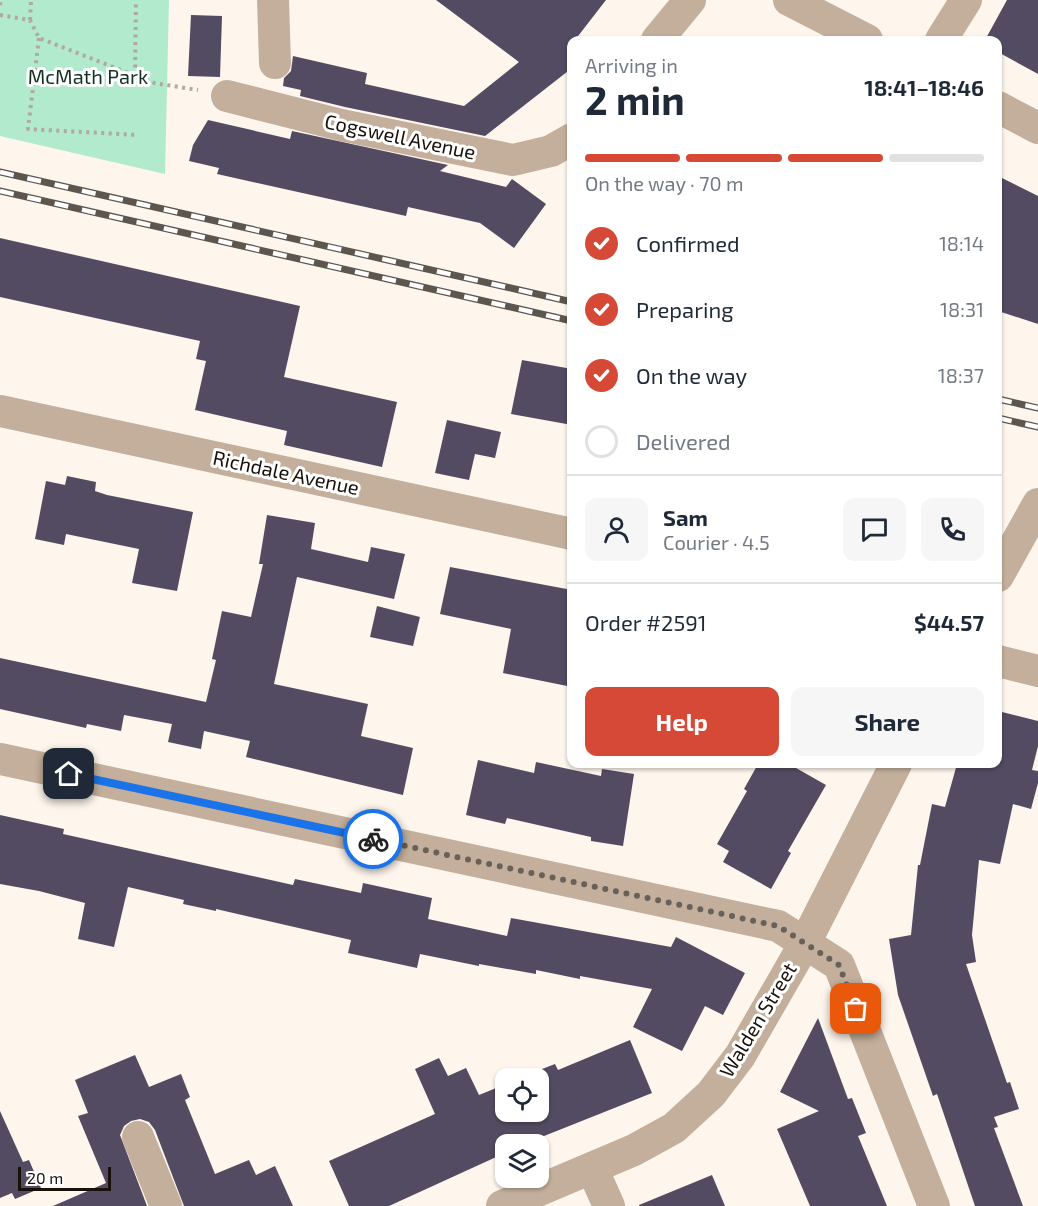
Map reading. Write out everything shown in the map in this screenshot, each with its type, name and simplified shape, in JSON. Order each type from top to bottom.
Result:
[{"type":"street","points":[[273,0],[275,63]]},
{"type":"street","points":[[660,36],[690,0]]},
{"type":"street","points":[[789,0],[859,36]]},
{"type":"street","points":[[944,36],[966,0]]},
{"type":"street","name":"Cogswell Avenue","points":[[227,96],[330,122],[513,160],[561,145]]},
{"type":"street","points":[[1002,109],[1038,128]]},
{"type":"street","name":"Richdale Avenue","points":[[0,411],[567,533]]},
{"type":"street","points":[[1002,569],[1038,504]]},
{"type":"street","points":[[1002,662],[1038,671]]},
{"type":"street","points":[[0,759],[778,926],[839,965],[934,1206]]},
{"type":"street","name":"Walden Street","points":[[502,1206],[592,1168],[674,1128],[711,1094],[740,1056],[805,943],[894,768]]},
{"type":"street","points":[[138,1137],[166,1206]]},
{"type":"street","points":[[592,1168],[609,1206]]},
{"type":"path","points":[[0,5],[1,0]]},
{"type":"path","points":[[31,0],[30,20],[39,38],[28,129],[137,135]]},
{"type":"path","points":[[135,75],[136,0]]},
{"type":"path","points":[[0,15],[30,20]]},
{"type":"path","points":[[39,38],[154,83],[227,96]]},
{"type":"green space","name":"McMath Park","points":[[0,0],[169,0],[165,174],[0,136]]},
{"type":"building","points":[[436,0],[606,0],[578,36],[567,36],[567,72],[485,136],[300,96],[301,90],[283,86],[284,78],[291,71],[293,56],[367,73],[365,84],[464,106],[519,62]]},
{"type":"building","points":[[1007,0],[1038,0],[1038,74],[1002,54],[1002,36],[987,36]]},
{"type":"building","points":[[191,15],[222,16],[220,77],[188,76]]},
{"type":"building","points":[[208,120],[290,139],[292,131],[448,165],[440,171],[506,187],[512,179],[546,204],[514,248],[480,223],[408,207],[406,216],[217,174],[219,168],[189,161],[193,145]]},
{"type":"building","points":[[1002,178],[1038,196],[1038,324],[1002,312]]},
{"type":"building","points":[[0,238],[300,306],[284,377],[397,402],[382,467],[284,445],[287,431],[195,410],[206,361],[196,359],[200,341],[0,297]]},
{"type":"building","points":[[522,360],[567,368],[567,424],[511,414]]},
{"type":"building","points":[[447,420],[501,432],[495,458],[475,454],[469,480],[435,473]]},
{"type":"building","points":[[67,476],[96,482],[95,491],[107,495],[193,512],[177,591],[132,583],[139,549],[66,534],[64,545],[35,539],[46,481],[65,485]]},
{"type":"building","points":[[267,515],[315,523],[311,549],[368,562],[371,547],[405,554],[394,599],[297,577],[274,684],[368,704],[361,736],[413,748],[403,795],[246,757],[250,741],[204,731],[201,749],[168,742],[172,724],[124,715],[121,731],[87,724],[86,728],[0,709],[0,658],[206,702],[216,660],[212,659],[222,611],[251,617],[263,564],[259,564]]},
{"type":"building","points":[[450,567],[567,589],[567,686],[503,673],[511,629],[440,614]]},
{"type":"building","points":[[377,606],[420,617],[413,646],[370,637]]},
{"type":"building","points":[[1002,712],[1038,721],[1038,746],[1032,770],[1038,771],[1038,783],[1031,809],[1013,804],[1000,864],[979,860],[972,935],[976,962],[966,964],[1007,1083],[1010,1082],[1019,1109],[994,1117],[998,1127],[994,1128],[1023,1206],[975,1206],[937,1094],[933,1096],[898,995],[889,939],[911,935],[918,865],[920,865],[932,804],[945,807],[956,768],[1002,768]]},
{"type":"building","points":[[478,760],[534,773],[536,762],[601,776],[602,769],[634,774],[623,846],[591,841],[591,837],[507,818],[505,824],[466,815]]},
{"type":"building","points":[[756,768],[796,768],[826,785],[788,851],[791,853],[771,889],[723,862],[729,851],[717,844],[747,791],[744,789]]},
{"type":"building","points":[[0,815],[64,829],[63,834],[293,885],[295,879],[361,893],[363,883],[432,898],[428,919],[507,936],[511,918],[671,947],[676,937],[745,973],[723,1015],[705,1006],[682,1051],[633,1027],[652,989],[536,970],[536,974],[479,964],[479,966],[420,954],[417,968],[348,953],[351,940],[216,909],[216,911],[183,904],[184,900],[128,887],[114,947],[78,939],[85,903],[0,884]]},
{"type":"building","points":[[818,1018],[848,1099],[852,1098],[866,1133],[858,1136],[887,1206],[810,1206],[777,1129],[819,1111],[780,1092]]},
{"type":"building","points":[[630,1040],[652,1093],[549,1134],[495,1134],[495,1158],[389,1206],[349,1206],[329,1161],[435,1114],[415,1069],[439,1058],[448,1076],[466,1068],[479,1095],[495,1088],[495,1122],[549,1122],[549,1068],[545,1068],[555,1064],[558,1070]]},
{"type":"building","points":[[135,1055],[149,1087],[181,1074],[190,1097],[185,1100],[215,1174],[249,1160],[256,1175],[275,1166],[293,1206],[184,1206],[155,1130],[149,1122],[140,1119],[124,1126],[120,1135],[147,1206],[53,1206],[106,1183],[78,1116],[88,1113],[75,1080]]},
{"type":"building","points":[[0,1111],[23,1162],[29,1160],[41,1188],[15,1199],[12,1193],[0,1198]]},
{"type":"building","points":[[712,1175],[725,1206],[639,1206],[639,1205]]},
{"type":"railway","points":[[0,172],[567,301]]},
{"type":"railway","points":[[0,191],[567,320]]},
{"type":"railway","points":[[1002,400],[1038,408]]},
{"type":"railway","points":[[1002,419],[1038,427]]},
{"type":"way so far","points":[[373,839],[778,926],[839,965],[856,1009]]},
{"type":"route","points":[[69,774],[373,839]]}]
